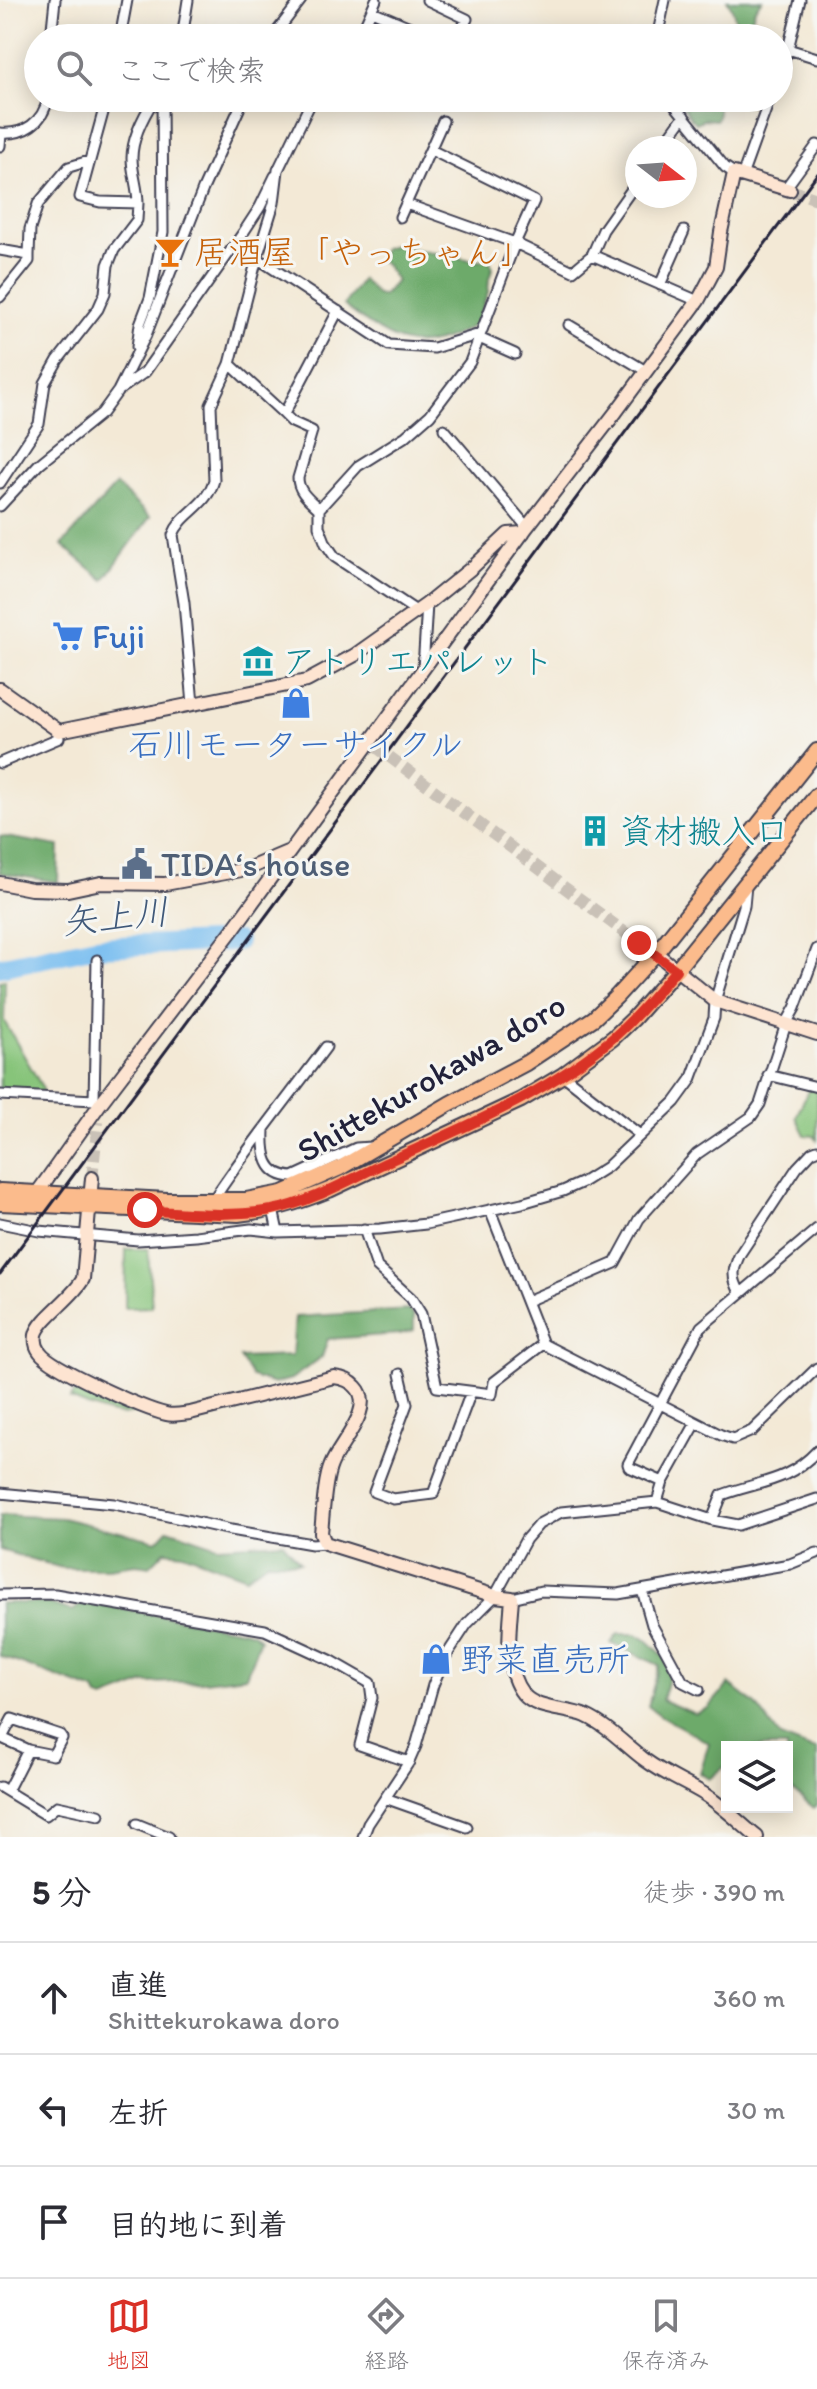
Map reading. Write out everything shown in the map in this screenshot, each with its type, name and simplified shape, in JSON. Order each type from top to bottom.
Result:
[{"type":"main road","name":"Shittekurokawa doro","points":[[0,1203],[264,1198],[340,1168],[526,1063],[594,1018],[656,953],[817,751]]},
{"type":"main road","name":"Shittekurokawa doro","points":[[0,1191],[225,1214],[273,1209],[314,1196],[521,1100],[563,1075],[633,1019],[817,795]]},
{"type":"street","points":[[52,24],[55,0]]},
{"type":"street","points":[[123,24],[127,0]]},
{"type":"street","points":[[184,24],[188,0]]},
{"type":"street","points":[[281,24],[301,0]]},
{"type":"street","points":[[366,24],[376,0]]},
{"type":"street","points":[[427,0],[467,19],[464,24]]},
{"type":"street","points":[[660,24],[665,0]]},
{"type":"street","points":[[793,29],[800,0]]},
{"type":"street","points":[[372,11],[403,24]]},
{"type":"street","points":[[793,51],[817,58]]},
{"type":"street","points":[[0,146],[1,134],[22,132],[44,112]]},
{"type":"street","points":[[103,112],[80,197],[100,202],[138,203]]},
{"type":"street","points":[[0,483],[39,424],[45,383],[58,360],[98,309],[105,293],[108,265],[114,250],[137,220],[138,188],[132,161],[133,148],[148,112]]},
{"type":"street","points":[[135,356],[163,232],[162,112]]},
{"type":"street","points":[[0,506],[39,464],[102,413],[118,391],[146,335],[203,189],[238,112]]},
{"type":"street","points":[[118,391],[145,372],[251,220],[306,112]]},
{"type":"street","points":[[681,112],[725,167],[738,175],[787,189],[817,145]]},
{"type":"street","points":[[37,1193],[97,1102],[217,950],[372,744],[525,530],[698,301],[716,267],[738,175],[764,112]]},
{"type":"street","points":[[670,136],[684,116]]},
{"type":"street","points":[[400,217],[443,121]]},
{"type":"street","points":[[422,608],[335,557],[319,526],[319,509],[358,466],[406,436],[430,415],[470,362],[534,201],[431,150]]},
{"type":"street","points":[[0,297],[29,261],[30,229],[38,204],[69,167],[89,161]]},
{"type":"street","points":[[193,704],[184,603],[173,535],[176,527],[212,490],[211,405],[230,364],[274,203],[278,170]]},
{"type":"street","points":[[406,204],[515,243],[573,271],[592,255],[603,230],[625,199]]},
{"type":"street","points":[[660,285],[684,231]]},
{"type":"street","points":[[0,250],[29,255]]},
{"type":"street","points":[[592,255],[698,301]]},
{"type":"street","points":[[257,258],[389,345],[434,348],[480,336],[515,354]]},
{"type":"street","points":[[284,414],[338,311]]},
{"type":"street","points":[[569,325],[646,371]]},
{"type":"street","points":[[230,364],[292,422],[312,431],[298,485],[319,509]]},
{"type":"street","points":[[444,429],[525,530]]},
{"type":"street","points":[[0,689],[59,731],[307,681],[355,655],[422,608],[508,534],[525,530]]},
{"type":"street","points":[[422,608],[423,671]]},
{"type":"street","points":[[0,763],[59,738]]},
{"type":"street","points":[[0,883],[31,889],[68,890],[101,883],[165,884],[247,869],[290,850]]},
{"type":"street","points":[[0,1223],[39,1231],[138,1240],[251,1229],[278,1232],[364,1229],[426,1224],[563,1191],[583,1182],[607,1167],[675,1102],[691,1080],[714,1018],[715,1001],[744,906],[747,883]]},
{"type":"street","points":[[639,943],[715,1001],[817,1034]]},
{"type":"street","points":[[527,1301],[615,1263],[639,1219],[697,1154],[751,1117],[760,1104],[786,1024],[817,949]]},
{"type":"street","points":[[97,960],[98,1122]]},
{"type":"street","points":[[213,1200],[326,1047]]},
{"type":"street","points":[[563,1075],[640,1135]]},
{"type":"street","points":[[768,1075],[817,1087]]},
{"type":"street","points":[[0,1095],[97,1102]]},
{"type":"street","points":[[264,1130],[263,1151],[269,1165],[283,1176],[293,1177],[356,1148],[376,1147]]},
{"type":"street","points":[[740,1292],[734,1282],[733,1269],[740,1254],[797,1168],[817,1150]]},
{"type":"street","points":[[92,1178],[83,1279],[78,1289],[37,1329],[36,1347],[54,1365],[142,1407],[170,1415],[190,1413],[334,1377],[344,1378],[360,1391],[363,1402],[360,1415],[329,1470],[321,1533],[325,1543]]},
{"type":"street","points":[[273,1209],[278,1232]]},
{"type":"street","points":[[490,1210],[543,1344],[696,1423],[733,1439],[741,1436],[752,1431],[817,1369]]},
{"type":"street","points":[[364,1229],[377,1267],[411,1298],[421,1314],[437,1387],[492,1394],[494,1382],[543,1344]]},
{"type":"street","points":[[663,1482],[628,1464],[701,1327],[817,1229]]},
{"type":"street","points":[[400,1374],[407,1404],[374,1492],[393,1499],[433,1494],[471,1392]]},
{"type":"street","points":[[657,1502],[663,1482],[696,1423]]},
{"type":"street","points":[[712,1520],[722,1495],[790,1474],[817,1451]]},
{"type":"street","points":[[0,1493],[103,1502],[231,1530],[312,1544],[325,1543],[495,1596],[512,1598],[541,1591],[618,1594],[790,1564],[817,1553]]},
{"type":"street","points":[[363,1837],[368,1824],[409,1762],[444,1659],[467,1624],[495,1596],[526,1539],[539,1524],[561,1512],[657,1502],[738,1525],[817,1499]]},
{"type":"street","points":[[642,1590],[652,1625],[683,1682],[699,1690]]},
{"type":"street","points":[[0,1595],[55,1594],[265,1630],[330,1660],[370,1683],[372,1698],[360,1745],[409,1762]]},
{"type":"street","points":[[512,1598],[510,1648],[513,1675],[522,1693],[542,1705],[570,1710],[596,1721],[657,1768],[708,1797],[757,1837]]},
{"type":"street","points":[[12,1719],[62,1738],[53,1755],[28,1750],[4,1739],[12,1719]]},
{"type":"street","points":[[28,1750],[3,1789],[46,1815],[57,1806],[99,1815]]},
{"type":"street","points":[[385,1798],[467,1827]]},
{"type":"street","points":[[137,1824],[169,1837]]},
{"type":"green space","points":[[727,0],[762,0],[750,24],[736,24]]},
{"type":"green space","points":[[687,112],[718,112],[716,120],[705,119],[696,123]]},
{"type":"green space","points":[[392,245],[477,261],[489,260],[493,267],[488,292],[476,324],[438,341],[408,343],[380,331],[347,308],[344,305],[362,279],[377,295],[383,296],[396,281],[385,264],[379,261],[384,248]]},
{"type":"green space","points":[[116,485],[150,517],[104,580],[62,545]]},
{"type":"green space","points":[[0,836],[59,846],[58,882],[0,873]]},
{"type":"green space","points":[[5,980],[4,1021],[42,1087],[42,1093],[0,1090],[0,981]]},
{"type":"green space","points":[[809,1089],[817,1091],[817,1140],[814,1136],[805,1135],[796,1117]]},
{"type":"green space","points":[[126,1249],[148,1249],[152,1307],[125,1308]]},
{"type":"green space","points":[[409,1310],[414,1315],[414,1330],[400,1334],[328,1339],[322,1357],[291,1379],[274,1384],[252,1377],[240,1358],[292,1356],[295,1317]]},
{"type":"green space","points":[[81,1384],[138,1411],[113,1414],[70,1399]]},
{"type":"green space","points":[[0,1515],[62,1518],[157,1541],[168,1529],[218,1546],[283,1542],[300,1562],[268,1561],[246,1577],[183,1553],[165,1551],[150,1566],[62,1568],[0,1550]]},
{"type":"green space","points":[[85,1602],[242,1630],[260,1639],[246,1676],[145,1683],[104,1699],[98,1697],[95,1691],[0,1656],[0,1603],[48,1603],[72,1611]]},
{"type":"green space","points":[[618,1634],[636,1634],[665,1657],[669,1675],[662,1700],[695,1714],[708,1708],[729,1684],[756,1705],[780,1737],[790,1741],[721,1741],[721,1770],[709,1779],[700,1773],[709,1743],[648,1706],[659,1665],[611,1643]]},
{"type":"green space","points":[[793,1742],[817,1749],[817,1805],[814,1808],[793,1791]]},
{"type":"waterway","name":"矢上川","points":[[0,967],[96,947],[237,941]]},
{"type":"tunnel","points":[[790,190],[817,199]]},
{"type":"tunnel","points":[[375,746],[639,943]]},
{"type":"tunnel","points":[[92,1178],[98,1122]]},
{"type":"railway","points":[[0,1274],[817,174]]},
{"type":"place","name":"居酒屋「やっちゃん」","points":[[170,252]]},
{"type":"place","name":"Fuji","points":[[68,636]]},
{"type":"place","name":"アトリエパレット","points":[[258,661]]},
{"type":"place","name":"石川モーターサイクル","points":[[296,703]]},
{"type":"place","name":"資材搬入口","points":[[595,831]]},
{"type":"place","name":"TIDA‘s house","points":[[137,864]]},
{"type":"place","name":"野菜直売所","points":[[436,1659]]},
{"type":"route","points":[[145,1210],[238,1214],[287,1206],[329,1190],[521,1100],[563,1075],[613,1038],[676,970],[639,943]]}]
